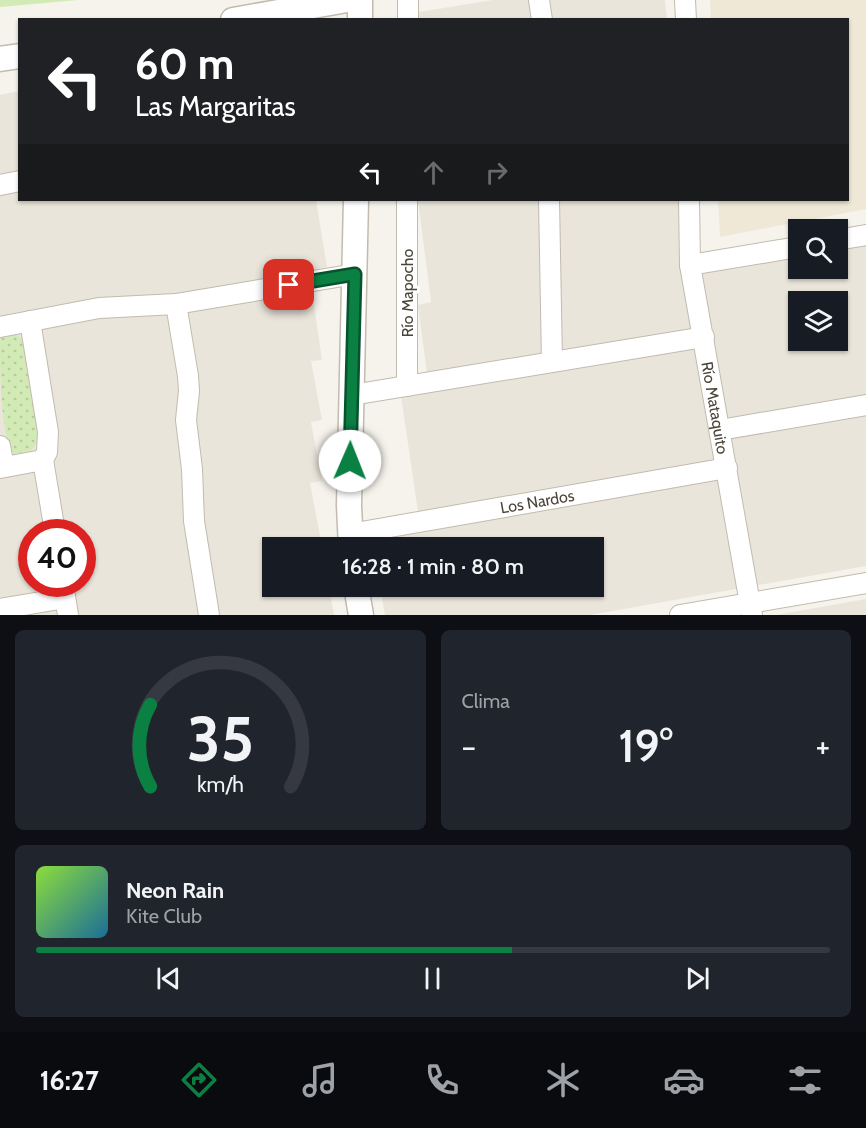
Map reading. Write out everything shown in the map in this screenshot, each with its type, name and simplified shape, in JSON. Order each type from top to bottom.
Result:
[{"type":"street","points":[[240,18],[285,5],[347,0]]},
{"type":"street","points":[[360,0],[360,18]]},
{"type":"street","points":[[408,0],[408,18]]},
{"type":"street","points":[[539,0],[542,18]]},
{"type":"street","points":[[685,0],[686,18]]},
{"type":"street","points":[[0,59],[18,56]]},
{"type":"street","points":[[0,185],[18,181]]},
{"type":"street","points":[[350,537],[356,201]]},
{"type":"street","name":"Río Mapocho","points":[[406,386],[407,201]]},
{"type":"street","points":[[549,201],[552,362]]},
{"type":"street","name":"Río Mataquito","points":[[689,201],[690,265],[751,608]]},
{"type":"street","points":[[848,238],[866,236]]},
{"type":"street","points":[[690,265],[788,249]]},
{"type":"street","points":[[0,327],[99,308],[176,304],[355,274]]},
{"type":"street","points":[[176,304],[188,376],[186,420],[194,521],[209,615]]},
{"type":"street","points":[[30,321],[48,432],[43,460],[52,519]]},
{"type":"street","points":[[352,395],[704,337]]},
{"type":"street","points":[[720,430],[866,405]]},
{"type":"street","points":[[0,446],[2,468],[43,460]]},
{"type":"street","name":"Los Nardos","points":[[371,537],[727,468]]},
{"type":"street","points":[[680,615],[751,608],[866,582]]},
{"type":"street","points":[[358,597],[361,615]]},
{"type":"street","points":[[0,609],[65,599]]},
{"type":"shaded area","points":[[493,0],[665,0],[667,18],[419,18],[419,12]]},
{"type":"shaded area","points":[[710,0],[866,0],[866,209],[814,219],[788,219],[788,224],[720,237],[718,201],[849,201],[849,18],[711,18]]},
{"type":"shaded area","points":[[18,91],[18,201],[316,201],[327,267],[309,271],[322,360],[311,361],[322,420],[311,422],[322,481],[310,483],[320,537],[262,537],[262,597],[331,597],[334,615],[0,615],[0,95]]},
{"type":"shaded area","points":[[418,201],[680,201],[682,277],[788,259],[788,279],[848,279],[848,248],[866,245],[866,566],[590,615],[385,615],[382,597],[604,597],[604,537],[396,537],[421,532],[401,396],[429,389],[418,305],[431,302]]},
{"type":"shaded area","points":[[866,599],[866,615],[776,615]]},
{"type":"green space","points":[[0,0],[78,0],[0,7]]},
{"type":"green space","points":[[16,335],[24,340],[41,436],[32,450],[14,454],[9,446],[3,417],[0,337]]},
{"type":"route","points":[[289,285],[355,274],[350,461]]}]
